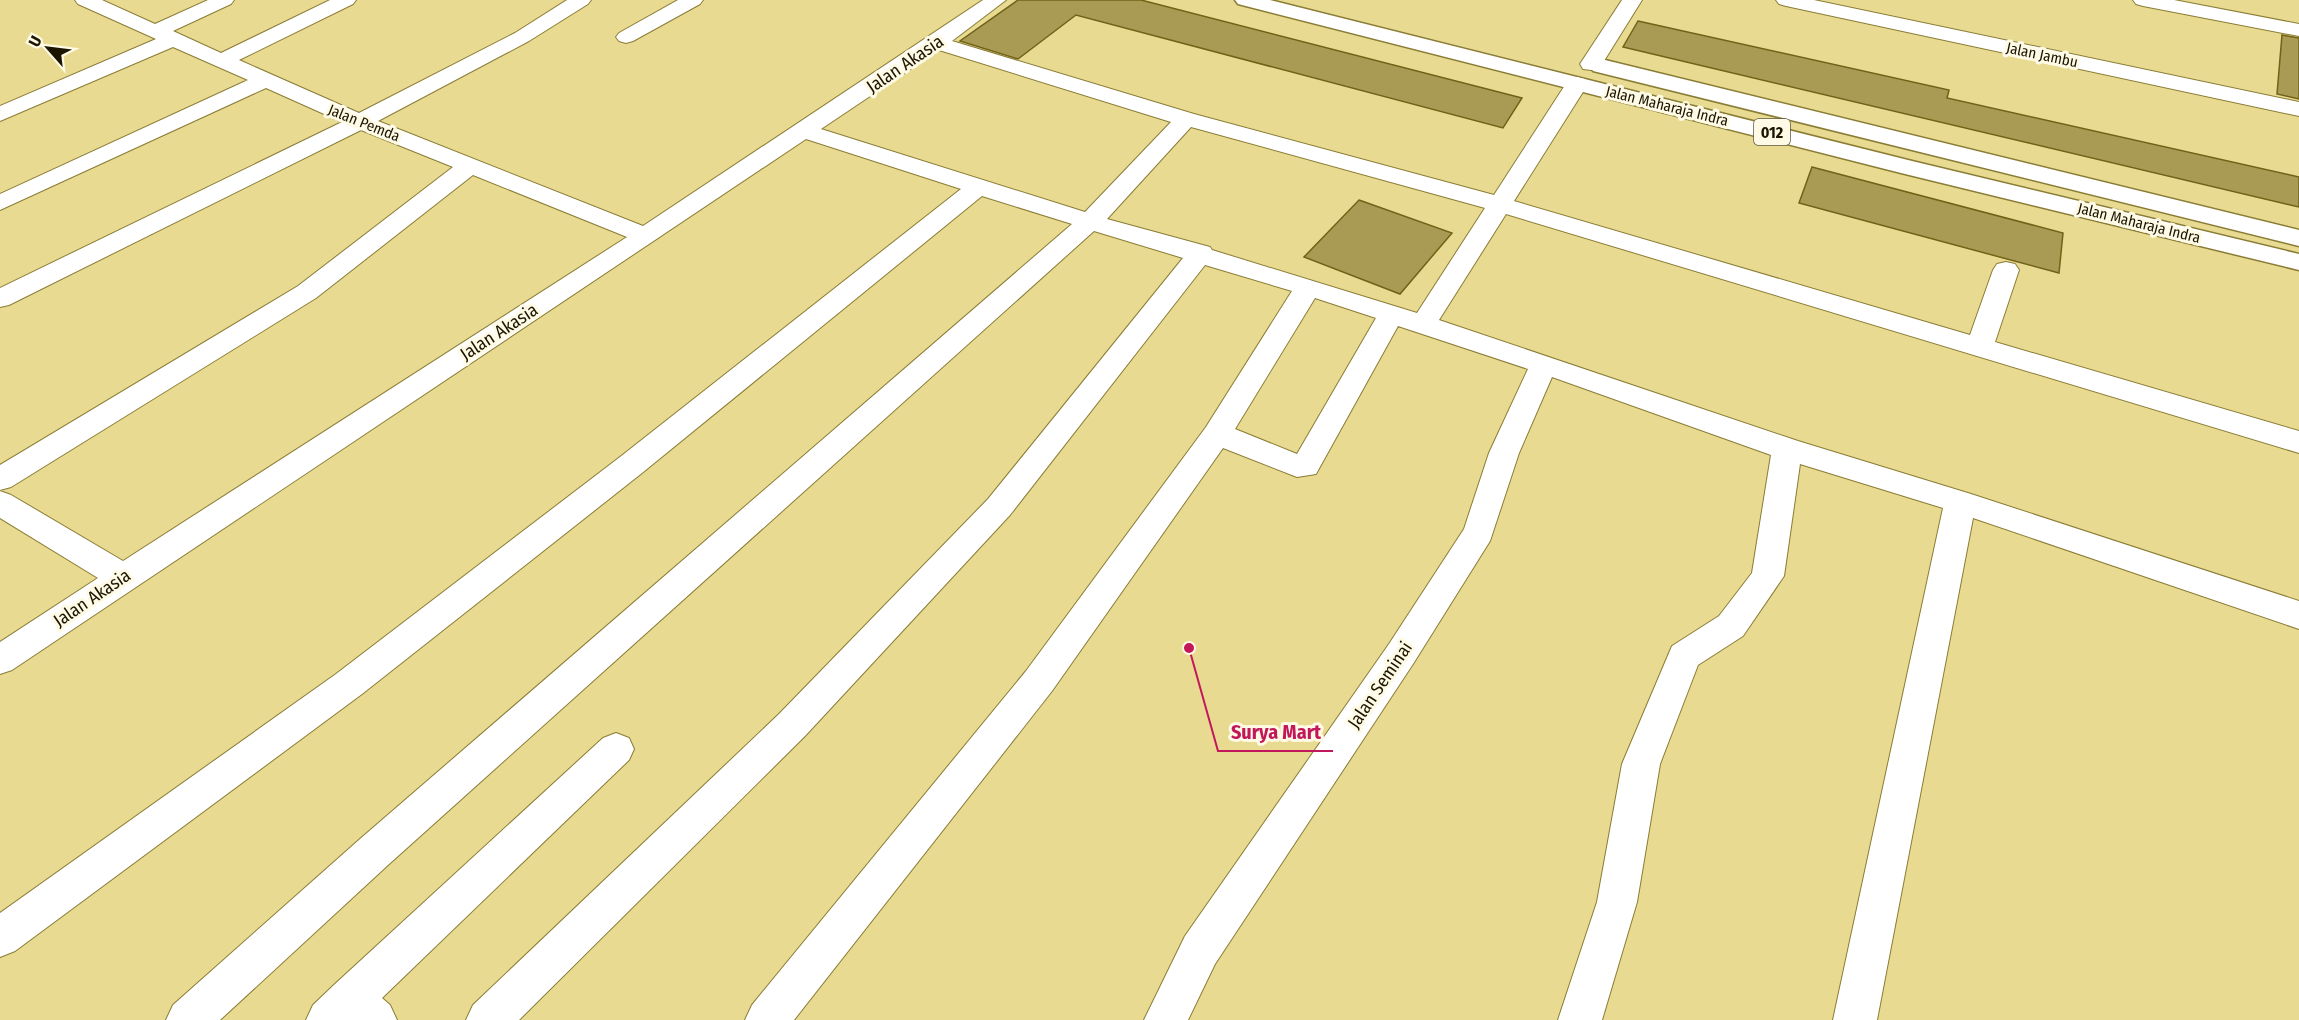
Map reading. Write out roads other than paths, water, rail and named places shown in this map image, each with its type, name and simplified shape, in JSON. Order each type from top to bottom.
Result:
[{"type":"highway","name":"Jalan Maharaja Indra","points":[[1245,0],[1577,84],[1751,115],[2299,238]]},
{"type":"highway","name":"Jalan Maharaja Indra","points":[[1328,0],[1568,58],[1910,168],[2299,262]]},
{"type":"street","name":"Jalan Pemda","points":[[85,0],[360,122],[646,236]]},
{"type":"street","points":[[0,114],[165,35],[224,0]]},
{"type":"street","points":[[221,61],[346,0]]},
{"type":"street","points":[[0,299],[360,122],[522,37],[581,0]]},
{"type":"street","points":[[626,37],[693,0]]},
{"type":"street","name":"Jalan Akasia","points":[[0,660],[123,577],[646,236],[937,43],[996,0]]},
{"type":"street","points":[[1568,58],[1632,0]]},
{"type":"street","name":"Jalan Jambu","points":[[1786,0],[2299,109]]},
{"type":"street","points":[[2143,0],[2200,6],[2299,30]]},
{"type":"street","points":[[937,43],[1186,119],[1501,206],[2299,442]]},
{"type":"street","points":[[0,203],[264,81]]},
{"type":"street","points":[[1423,325],[1577,84]]},
{"type":"street","points":[[188,1020],[374,852],[1090,222],[1186,119]]},
{"type":"street","points":[[803,131],[1090,222],[1201,253],[1308,287],[1544,364],[1787,448],[1960,502],[2299,615]]},
{"type":"street","points":[[0,479],[307,292],[470,166]]},
{"type":"street","points":[[0,937],[350,684],[632,465],[978,187]]},
{"type":"street","points":[[488,1020],[792,725],[999,507],[1201,253]]},
{"type":"street","points":[[1979,348],[2006,270]]},
{"type":"street","points":[[767,1020],[1038,681],[1217,434],[1308,287]]},
{"type":"street","points":[[1217,434],[1297,466],[1305,466],[1391,315]]},
{"type":"street","name":"Jalan Seminai","points":[[1170,1018],[1200,950],[1401,654],[1479,532],[1504,453],[1544,364]]},
{"type":"street","points":[[1580,1020],[1617,902],[1641,764],[1684,656],[1731,626],[1768,576],[1787,448]]},
{"type":"street","points":[[1855,1020],[1960,502]]},
{"type":"street","points":[[0,503],[123,577]]},
{"type":"street","points":[[351,1013],[616,749]]},
{"type":"place","name":"Surya Mart","points":[[1189,648]]}]
